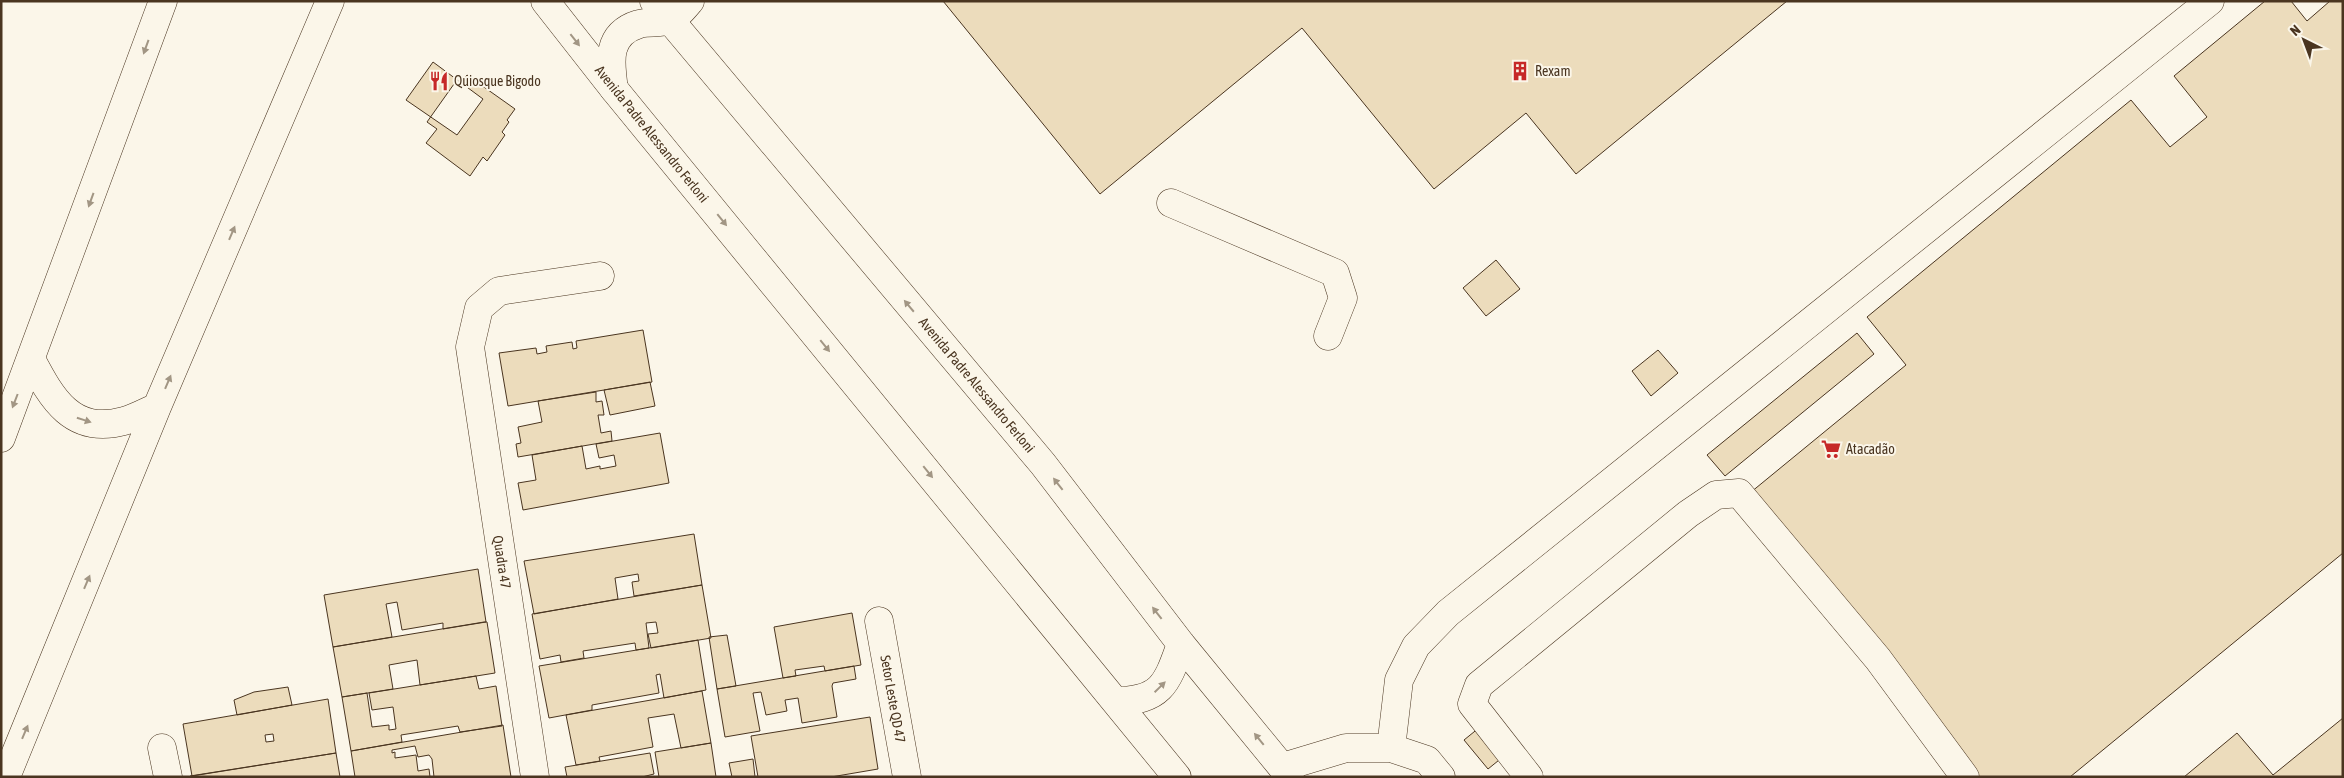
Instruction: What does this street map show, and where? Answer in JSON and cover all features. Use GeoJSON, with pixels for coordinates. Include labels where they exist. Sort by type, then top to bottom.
{"type":"FeatureCollection","features":[{"type":"Feature","properties":{"kind":"main road"},"geometry":{"type":"LineString","coordinates":[[1,438],[163,1]]}},
{"type":"Feature","properties":{"kind":"main road"},"geometry":{"type":"LineString","coordinates":[[6,777],[157,407],[330,1]]}},
{"type":"Feature","properties":{"kind":"main road","name":"Avenida Padre Alessandro Ferloni"},"geometry":{"type":"LineString","coordinates":[[545,1],[614,89],[1177,777]]}},
{"type":"Feature","properties":{"kind":"main road"},"geometry":{"type":"LineString","coordinates":[[614,89],[610,62],[613,45],[623,32],[662,11],[690,1]]}},
{"type":"Feature","properties":{"kind":"main road"},"geometry":{"type":"LineString","coordinates":[[1391,748],[1399,680],[1416,646],[1448,613],[2210,1]]}},
{"type":"Feature","properties":{"kind":"main road","name":"Avenida Padre Alessandro Ferloni"},"geometry":{"type":"LineString","coordinates":[[662,11],[1043,464],[1181,644],[1287,772]]}},
{"type":"Feature","properties":{"kind":"main road"},"geometry":{"type":"LineString","coordinates":[[1171,203],[1335,273],[1343,298],[1328,336]]}},
{"type":"Feature","properties":{"kind":"main road","name":"Quadra 47"},"geometry":{"type":"LineString","coordinates":[[535,777],[470,347],[479,308],[499,291],[600,276]]}},
{"type":"Feature","properties":{"kind":"main road"},"geometry":{"type":"LineString","coordinates":[[31,359],[51,396],[66,412],[86,422],[106,424],[125,421],[157,407]]}},
{"type":"Feature","properties":{"kind":"main road"},"geometry":{"type":"LineString","coordinates":[[1529,777],[1472,704],[1479,685],[1688,514],[1716,495],[1739,493],[1878,659],[1965,777]]}},
{"type":"Feature","properties":{"kind":"main road","name":"Setor Leste QD 47"},"geometry":{"type":"LineString","coordinates":[[879,621],[907,777]]}},
{"type":"Feature","properties":{"kind":"main road"},"geometry":{"type":"LineString","coordinates":[[1115,701],[1132,701],[1147,698],[1159,689],[1168,678],[1181,644]]}},
{"type":"Feature","properties":{"kind":"main road"},"geometry":{"type":"LineString","coordinates":[[162,748],[168,777]]}},
{"type":"Feature","properties":{"kind":"main road"},"geometry":{"type":"LineString","coordinates":[[1287,772],[1346,748],[1391,748],[1427,760],[1441,777]]}},
{"type":"Feature","properties":{"kind":"building","name":"Rexam"},"geometry":{"type":"Polygon","coordinates":[[[943,1],[1787,1],[1576,174],[1526,113],[1434,189],[1302,28],[1100,194],[943,1]]]}},
{"type":"Feature","properties":{"kind":"building"},"geometry":{"type":"Polygon","coordinates":[[[2265,1],[2291,1],[2307,21],[2330,1],[2343,1],[2343,553],[2070,777],[1974,777],[1745,497],[1906,365],[1867,317],[2131,100],[2170,147],[2207,117],[2174,76],[2265,1]]]}},
{"type":"Feature","properties":{"kind":"building","name":"Quiosque Bigodo"},"geometry":{"type":"Polygon","coordinates":[[[433,62],[483,99],[457,135],[406,100],[433,62]]]}},
{"type":"Feature","properties":{"kind":"building"},"geometry":{"type":"Polygon","coordinates":[[[467,75],[515,109],[507,120],[509,122],[502,132],[505,135],[487,161],[483,157],[470,176],[426,143],[437,129],[427,122],[454,84],[458,87],[467,75]]]}},
{"type":"Feature","properties":{"kind":"building"},"geometry":{"type":"Polygon","coordinates":[[[1496,260],[1520,289],[1486,316],[1463,288],[1496,260]]]}},
{"type":"Feature","properties":{"kind":"building"},"geometry":{"type":"Polygon","coordinates":[[[643,330],[652,382],[508,406],[499,353],[536,348],[537,354],[547,352],[546,346],[572,342],[573,349],[577,348],[576,341],[643,330]]]}},
{"type":"Feature","properties":{"kind":"building"},"geometry":{"type":"Polygon","coordinates":[[[1857,333],[1874,354],[1725,476],[1707,455],[1857,333]]]}},
{"type":"Feature","properties":{"kind":"building"},"geometry":{"type":"Polygon","coordinates":[[[1658,350],[1678,373],[1651,396],[1632,371],[1658,350]]]}},
{"type":"Feature","properties":{"kind":"building"},"geometry":{"type":"Polygon","coordinates":[[[650,382],[655,406],[610,415],[604,390],[650,382]]]}},
{"type":"Feature","properties":{"kind":"building"},"geometry":{"type":"Polygon","coordinates":[[[596,392],[596,402],[602,401],[604,415],[598,415],[601,433],[611,431],[612,441],[518,457],[516,444],[521,443],[518,427],[542,422],[538,401],[596,392]]]}},
{"type":"Feature","properties":{"kind":"building"},"geometry":{"type":"Polygon","coordinates":[[[660,433],[669,483],[523,510],[518,483],[536,480],[532,455],[582,446],[586,469],[600,466],[600,469],[616,466],[614,455],[599,458],[596,444],[660,433]]]}},
{"type":"Feature","properties":{"kind":"building"},"geometry":{"type":"Polygon","coordinates":[[[694,534],[702,585],[634,596],[632,582],[639,581],[638,574],[615,578],[618,599],[534,614],[524,561],[694,534]]]}},
{"type":"Feature","properties":{"kind":"building"},"geometry":{"type":"Polygon","coordinates":[[[478,569],[486,622],[443,629],[443,623],[402,630],[397,602],[386,604],[392,637],[333,647],[324,595],[478,569]]]}},
{"type":"Feature","properties":{"kind":"building"},"geometry":{"type":"Polygon","coordinates":[[[702,585],[711,638],[651,648],[648,634],[658,633],[656,622],[646,623],[649,648],[636,650],[635,643],[583,651],[584,658],[561,662],[560,655],[540,659],[532,614],[702,585]]]}},
{"type":"Feature","properties":{"kind":"building"},"geometry":{"type":"Polygon","coordinates":[[[852,613],[861,665],[825,671],[824,666],[795,670],[796,676],[783,678],[774,627],[852,613]]]}},
{"type":"Feature","properties":{"kind":"building"},"geometry":{"type":"Polygon","coordinates":[[[487,622],[495,673],[420,685],[417,660],[389,665],[393,689],[342,697],[333,647],[487,622]]]}},
{"type":"Feature","properties":{"kind":"building"},"geometry":{"type":"Polygon","coordinates":[[[727,635],[736,686],[717,689],[709,637],[727,635]]]}},
{"type":"Feature","properties":{"kind":"building"},"geometry":{"type":"Polygon","coordinates":[[[698,640],[706,690],[664,698],[660,674],[656,675],[659,693],[592,705],[592,710],[549,718],[539,666],[698,640]]]}},
{"type":"Feature","properties":{"kind":"building"},"geometry":{"type":"Polygon","coordinates":[[[854,666],[856,679],[833,683],[832,686],[837,717],[802,723],[798,698],[785,700],[787,711],[766,715],[761,692],[753,693],[760,731],[725,737],[717,689],[854,666]]]}},
{"type":"Feature","properties":{"kind":"building"},"geometry":{"type":"Polygon","coordinates":[[[476,676],[479,689],[496,686],[502,726],[460,732],[458,726],[401,735],[402,742],[351,751],[342,697],[367,693],[372,727],[389,725],[389,730],[396,729],[393,707],[372,710],[369,693],[476,676]]]}},
{"type":"Feature","properties":{"kind":"building"},"geometry":{"type":"Polygon","coordinates":[[[288,687],[292,705],[237,715],[234,700],[254,692],[288,687]]]}},
{"type":"Feature","properties":{"kind":"building"},"geometry":{"type":"Polygon","coordinates":[[[702,691],[711,743],[681,748],[674,714],[648,718],[653,747],[599,757],[600,761],[576,765],[566,715],[702,691]]]}},
{"type":"Feature","properties":{"kind":"building"},"geometry":{"type":"Polygon","coordinates":[[[328,699],[336,753],[192,776],[183,724],[328,699]],[[273,734],[265,735],[266,742],[274,741],[273,734]]]}},
{"type":"Feature","properties":{"kind":"building"},"geometry":{"type":"Polygon","coordinates":[[[870,717],[878,769],[831,777],[758,777],[751,736],[870,717]]]}},
{"type":"Feature","properties":{"kind":"building"},"geometry":{"type":"Polygon","coordinates":[[[2343,718],[2343,777],[2184,777],[2237,733],[2273,775],[2343,718]]]}},
{"type":"Feature","properties":{"kind":"building"},"geometry":{"type":"Polygon","coordinates":[[[1485,723],[1509,752],[1488,769],[1464,740],[1485,723]]]}},
{"type":"Feature","properties":{"kind":"building"},"geometry":{"type":"Polygon","coordinates":[[[503,725],[511,777],[434,777],[432,759],[429,755],[418,757],[415,746],[392,750],[392,753],[395,752],[395,758],[416,755],[418,771],[429,769],[430,777],[355,777],[351,751],[503,725]]]}},
{"type":"Feature","properties":{"kind":"building"},"geometry":{"type":"Polygon","coordinates":[[[711,743],[716,777],[659,777],[655,752],[711,743]]]}},
{"type":"Feature","properties":{"kind":"building"},"geometry":{"type":"Polygon","coordinates":[[[336,753],[340,777],[190,777],[190,776],[336,753]]]}},
{"type":"Feature","properties":{"kind":"building"},"geometry":{"type":"Polygon","coordinates":[[[650,753],[654,774],[642,777],[567,777],[565,767],[650,753]]]}},
{"type":"Feature","properties":{"kind":"building"},"geometry":{"type":"Polygon","coordinates":[[[753,759],[755,777],[732,777],[729,763],[753,759]]]}},
{"type":"Feature","properties":{"kind":"place","name":"Rexam"},"geometry":{"type":"Point","coordinates":[1520,71]}},
{"type":"Feature","properties":{"kind":"place","name":"Quiosque Bigodo"},"geometry":{"type":"Point","coordinates":[439,81]}},
{"type":"Feature","properties":{"kind":"place","name":"Atacadão"},"geometry":{"type":"Point","coordinates":[1831,449]}}]}
